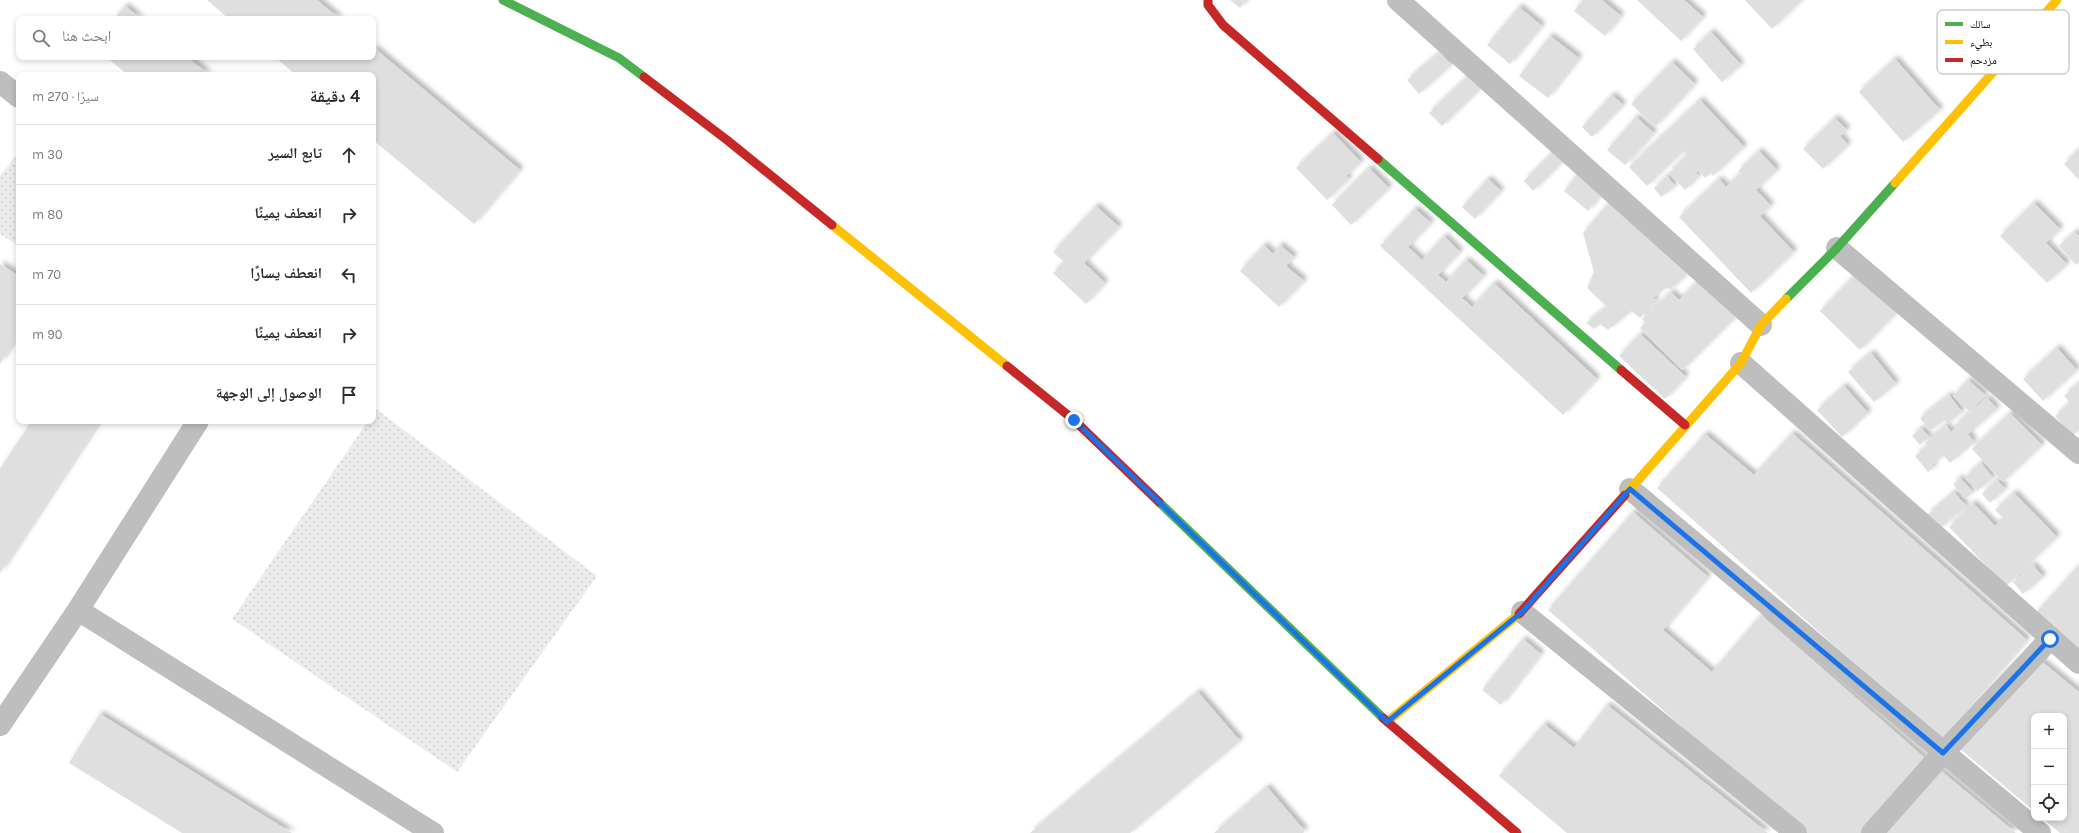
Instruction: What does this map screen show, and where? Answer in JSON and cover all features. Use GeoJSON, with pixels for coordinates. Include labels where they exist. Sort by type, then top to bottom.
{"type":"FeatureCollection","features":[{"type":"Feature","properties":{"kind":"street"},"geometry":{"type":"LineString","coordinates":[[503,0],[619,58],[727,140],[1074,420],[1387,722],[1518,833]]}},
{"type":"Feature","properties":{"kind":"street"},"geometry":{"type":"LineString","coordinates":[[1208,0],[1208,5],[1223,25],[1685,425]]}},
{"type":"Feature","properties":{"kind":"street"},"geometry":{"type":"LineString","coordinates":[[1398,0],[1761,325]]}},
{"type":"Feature","properties":{"kind":"street"},"geometry":{"type":"LineString","coordinates":[[2048,10],[2057,0]]}},
{"type":"Feature","properties":{"kind":"street"},"geometry":{"type":"LineString","coordinates":[[1387,722],[1522,612],[1741,363],[1761,325],[1837,248],[1991,74]]}},
{"type":"Feature","properties":{"kind":"street"},"geometry":{"type":"LineString","coordinates":[[1837,248],[2079,453]]}},
{"type":"Feature","properties":{"kind":"street"},"geometry":{"type":"LineString","coordinates":[[1741,363],[2050,639],[2079,663]]}},
{"type":"Feature","properties":{"kind":"street"},"geometry":{"type":"LineString","coordinates":[[0,725],[78,610],[196,424]]}},
{"type":"Feature","properties":{"kind":"street"},"geometry":{"type":"LineString","coordinates":[[1630,489],[2040,833]]}},
{"type":"Feature","properties":{"kind":"street"},"geometry":{"type":"LineString","coordinates":[[78,610],[433,833]]}},
{"type":"Feature","properties":{"kind":"street"},"geometry":{"type":"LineString","coordinates":[[1522,612],[1796,833]]}},
{"type":"Feature","properties":{"kind":"street"},"geometry":{"type":"LineString","coordinates":[[1872,833],[1943,753],[2050,639]]}},
{"type":"Feature","properties":{"kind":"shaded area"},"geometry":{"type":"Polygon","coordinates":[[[16,156],[16,244],[0,234],[0,176],[16,156]]]}},
{"type":"Feature","properties":{"kind":"shaded area"},"geometry":{"type":"Polygon","coordinates":[[[376,409],[597,576],[457,772],[232,619],[366,424],[376,424],[376,409]]]}},
{"type":"Feature","properties":{"kind":"building"},"geometry":{"type":"Polygon","coordinates":[[[207,0],[317,0],[336,16],[226,16],[207,0]]]}},
{"type":"Feature","properties":{"kind":"building"},"geometry":{"type":"Polygon","coordinates":[[[1230,0],[1247,0],[1240,8],[1230,0]]]}},
{"type":"Feature","properties":{"kind":"building"},"geometry":{"type":"Polygon","coordinates":[[[1583,0],[1602,0],[1621,16],[1605,36],[1574,11],[1583,0]]]}},
{"type":"Feature","properties":{"kind":"building"},"geometry":{"type":"Polygon","coordinates":[[[1637,0],[1684,0],[1703,17],[1681,41],[1637,0]]]}},
{"type":"Feature","properties":{"kind":"building"},"geometry":{"type":"Polygon","coordinates":[[[1745,0],[1802,0],[1772,29],[1745,0]]]}},
{"type":"Feature","properties":{"kind":"building"},"geometry":{"type":"Polygon","coordinates":[[[125,6],[137,16],[117,16],[125,6]]]}},
{"type":"Feature","properties":{"kind":"building"},"geometry":{"type":"Polygon","coordinates":[[[1519,7],[1542,26],[1510,64],[1487,45],[1519,7]]]}},
{"type":"Feature","properties":{"kind":"building"},"geometry":{"type":"Polygon","coordinates":[[[1711,32],[1741,65],[1722,82],[1693,49],[1711,32]]]}},
{"type":"Feature","properties":{"kind":"building"},"geometry":{"type":"Polygon","coordinates":[[[1550,36],[1579,58],[1548,98],[1519,76],[1550,36]]]}},
{"type":"Feature","properties":{"kind":"building"},"geometry":{"type":"Polygon","coordinates":[[[376,50],[520,170],[474,224],[376,142],[376,72],[292,72],[278,60],[376,60],[376,50]]]}},
{"type":"Feature","properties":{"kind":"building"},"geometry":{"type":"Polygon","coordinates":[[[1440,52],[1451,65],[1419,94],[1407,80],[1440,52]]]}},
{"type":"Feature","properties":{"kind":"building"},"geometry":{"type":"Polygon","coordinates":[[[1895,59],[1940,110],[1903,142],[1859,92],[1895,59]]]}},
{"type":"Feature","properties":{"kind":"building"},"geometry":{"type":"Polygon","coordinates":[[[110,60],[191,60],[205,72],[124,72],[110,60]]]}},
{"type":"Feature","properties":{"kind":"building"},"geometry":{"type":"Polygon","coordinates":[[[1672,62],[1695,84],[1655,127],[1631,104],[1672,62]]]}},
{"type":"Feature","properties":{"kind":"building"},"geometry":{"type":"Polygon","coordinates":[[[1469,75],[1482,87],[1442,126],[1429,113],[1469,75]]]}},
{"type":"Feature","properties":{"kind":"building"},"geometry":{"type":"Polygon","coordinates":[[[1612,95],[1623,105],[1592,137],[1582,127],[1612,95]]]}},
{"type":"Feature","properties":{"kind":"building"},"geometry":{"type":"Polygon","coordinates":[[[1700,100],[1744,147],[1713,176],[1711,172],[1705,178],[1698,170],[1696,173],[1699,176],[1685,190],[1669,173],[1687,155],[1683,151],[1647,186],[1629,167],[1700,100]]]}},
{"type":"Feature","properties":{"kind":"building"},"geometry":{"type":"Polygon","coordinates":[[[1636,117],[1654,133],[1625,165],[1607,150],[1636,117]]]}},
{"type":"Feature","properties":{"kind":"building"},"geometry":{"type":"Polygon","coordinates":[[[1835,118],[1847,130],[1840,136],[1848,145],[1823,169],[1803,149],[1835,118]]]}},
{"type":"Feature","properties":{"kind":"building"},"geometry":{"type":"Polygon","coordinates":[[[1333,133],[1361,162],[1346,176],[1349,179],[1327,200],[1296,168],[1333,133]]]}},
{"type":"Feature","properties":{"kind":"building"},"geometry":{"type":"Polygon","coordinates":[[[1557,148],[1566,158],[1533,191],[1524,181],[1557,148]]]}},
{"type":"Feature","properties":{"kind":"building"},"geometry":{"type":"Polygon","coordinates":[[[2079,149],[2079,180],[2064,164],[2079,149]]]}},
{"type":"Feature","properties":{"kind":"building"},"geometry":{"type":"Polygon","coordinates":[[[1759,151],[1777,170],[1756,190],[1771,206],[1760,216],[1794,252],[1751,293],[1679,217],[1719,179],[1726,187],[1741,173],[1738,171],[1759,151]]]}},
{"type":"Feature","properties":{"kind":"building"},"geometry":{"type":"Polygon","coordinates":[[[1369,168],[1389,188],[1351,225],[1332,205],[1369,168]]]}},
{"type":"Feature","properties":{"kind":"building"},"geometry":{"type":"Polygon","coordinates":[[[1579,172],[1603,192],[1588,211],[1564,191],[1579,172]]]}},
{"type":"Feature","properties":{"kind":"building"},"geometry":{"type":"Polygon","coordinates":[[[1667,176],[1675,186],[1661,197],[1654,188],[1667,176]]]}},
{"type":"Feature","properties":{"kind":"building"},"geometry":{"type":"Polygon","coordinates":[[[1488,179],[1501,191],[1475,219],[1462,207],[1488,179]]]}},
{"type":"Feature","properties":{"kind":"building"},"geometry":{"type":"Polygon","coordinates":[[[1613,198],[1693,269],[1671,289],[1665,288],[1653,298],[1656,300],[1640,318],[1631,311],[1608,330],[1600,324],[1594,329],[1586,323],[1607,307],[1587,288],[1594,272],[1583,233],[1613,198]]]}},
{"type":"Feature","properties":{"kind":"building"},"geometry":{"type":"Polygon","coordinates":[[[2034,203],[2060,229],[2046,243],[2067,264],[2047,283],[2000,236],[2034,203]]]}},
{"type":"Feature","properties":{"kind":"building"},"geometry":{"type":"Polygon","coordinates":[[[1096,206],[1119,227],[1084,263],[1105,283],[1086,304],[1053,273],[1064,262],[1053,252],[1096,206]]]}},
{"type":"Feature","properties":{"kind":"building"},"geometry":{"type":"Polygon","coordinates":[[[1415,209],[1431,223],[1408,247],[1422,260],[1444,236],[1460,252],[1438,275],[1446,282],[1466,260],[1484,276],[1462,298],[1472,307],[1494,283],[1597,379],[1563,415],[1380,246],[1415,209]]]}},
{"type":"Feature","properties":{"kind":"building"},"geometry":{"type":"Polygon","coordinates":[[[2075,232],[2079,236],[2079,262],[2076,265],[2059,246],[2075,232]]]}},
{"type":"Feature","properties":{"kind":"building"},"geometry":{"type":"Polygon","coordinates":[[[1264,245],[1273,254],[1280,245],[1294,257],[1286,266],[1304,281],[1279,307],[1240,271],[1264,245]]]}},
{"type":"Feature","properties":{"kind":"building"},"geometry":{"type":"Polygon","coordinates":[[[0,264],[16,274],[16,340],[0,364],[0,264]]]}},
{"type":"Feature","properties":{"kind":"building"},"geometry":{"type":"Polygon","coordinates":[[[1857,273],[1897,312],[1860,350],[1820,311],[1857,273]]]}},
{"type":"Feature","properties":{"kind":"building"},"geometry":{"type":"Polygon","coordinates":[[[1703,276],[1739,313],[1682,370],[1640,328],[1645,322],[1642,319],[1671,292],[1679,300],[1703,276]]]}},
{"type":"Feature","properties":{"kind":"building"},"geometry":{"type":"Polygon","coordinates":[[[1640,334],[1686,377],[1665,399],[1619,356],[1640,334]]]}},
{"type":"Feature","properties":{"kind":"building"},"geometry":{"type":"Polygon","coordinates":[[[2057,348],[2077,370],[2043,401],[2023,379],[2057,348]]]}},
{"type":"Feature","properties":{"kind":"building"},"geometry":{"type":"Polygon","coordinates":[[[1871,353],[1896,384],[1874,402],[1848,372],[1871,353]]]}},
{"type":"Feature","properties":{"kind":"building"},"geometry":{"type":"Polygon","coordinates":[[[1968,380],[1985,395],[1970,412],[1953,396],[1968,380]]]}},
{"type":"Feature","properties":{"kind":"building"},"geometry":{"type":"Polygon","coordinates":[[[2079,383],[2079,430],[2072,436],[2055,416],[2070,403],[2064,396],[2079,383]]]}},
{"type":"Feature","properties":{"kind":"building"},"geometry":{"type":"Polygon","coordinates":[[[1844,386],[1868,413],[1842,437],[1817,410],[1844,386]]]}},
{"type":"Feature","properties":{"kind":"building"},"geometry":{"type":"Polygon","coordinates":[[[1949,395],[1962,412],[1947,424],[1944,420],[1930,431],[1920,418],[1949,395]]]}},
{"type":"Feature","properties":{"kind":"building"},"geometry":{"type":"Polygon","coordinates":[[[1987,398],[1997,409],[1968,434],[1974,442],[1950,463],[1943,455],[1932,465],[1934,467],[1928,472],[1915,456],[1927,446],[1925,443],[1946,425],[1951,432],[1957,427],[1955,425],[1987,398]]]}},
{"type":"Feature","properties":{"kind":"building"},"geometry":{"type":"Polygon","coordinates":[[[2010,413],[2042,445],[2003,482],[1972,449],[2010,413]]]}},
{"type":"Feature","properties":{"kind":"building"},"geometry":{"type":"Polygon","coordinates":[[[30,424],[98,424],[0,573],[0,469],[30,424]]]}},
{"type":"Feature","properties":{"kind":"building"},"geometry":{"type":"Polygon","coordinates":[[[1921,428],[1929,437],[1920,445],[1912,436],[1921,428]]]}},
{"type":"Feature","properties":{"kind":"building"},"geometry":{"type":"Polygon","coordinates":[[[1792,433],[2027,640],[1944,738],[1835,646],[1657,488],[1705,434],[1754,475],[1792,433]]]}},
{"type":"Feature","properties":{"kind":"building"},"geometry":{"type":"Polygon","coordinates":[[[1981,463],[1993,478],[1977,491],[1965,477],[1981,463]]]}},
{"type":"Feature","properties":{"kind":"building"},"geometry":{"type":"Polygon","coordinates":[[[1960,478],[1973,492],[1965,499],[1953,484],[1960,478]]]}},
{"type":"Feature","properties":{"kind":"building"},"geometry":{"type":"Polygon","coordinates":[[[1997,480],[2005,489],[1990,503],[1982,494],[1997,480]]]}},
{"type":"Feature","properties":{"kind":"building"},"geometry":{"type":"Polygon","coordinates":[[[1954,492],[1966,506],[1939,529],[1927,515],[1954,492]]]}},
{"type":"Feature","properties":{"kind":"building"},"geometry":{"type":"Polygon","coordinates":[[[2014,493],[2057,537],[2006,586],[1949,527],[1973,503],[1995,526],[2003,518],[1995,510],[2014,493]]]}},
{"type":"Feature","properties":{"kind":"building"},"geometry":{"type":"Polygon","coordinates":[[[1633,512],[1708,577],[1663,630],[1712,672],[1761,615],[1926,759],[1862,833],[1804,833],[1548,610],[1633,512]]]}},
{"type":"Feature","properties":{"kind":"building"},"geometry":{"type":"Polygon","coordinates":[[[2033,565],[2043,577],[2023,594],[2013,582],[2033,565]]]}},
{"type":"Feature","properties":{"kind":"building"},"geometry":{"type":"Polygon","coordinates":[[[2079,565],[2079,651],[2035,614],[2079,565]]]}},
{"type":"Feature","properties":{"kind":"building"},"geometry":{"type":"Polygon","coordinates":[[[1523,639],[1541,654],[1501,705],[1482,690],[1523,639]]]}},
{"type":"Feature","properties":{"kind":"building"},"geometry":{"type":"Polygon","coordinates":[[[2041,661],[2079,692],[2079,833],[2060,833],[2046,821],[2067,821],[2067,713],[2031,713],[2031,808],[1959,748],[2041,661]]]}},
{"type":"Feature","properties":{"kind":"building"},"geometry":{"type":"Polygon","coordinates":[[[1198,692],[1240,741],[1130,833],[1030,833],[1198,692]]]}},
{"type":"Feature","properties":{"kind":"building"},"geometry":{"type":"Polygon","coordinates":[[[1607,705],[1768,833],[1567,833],[1499,776],[1544,724],[1574,748],[1607,705]]]}},
{"type":"Feature","properties":{"kind":"building"},"geometry":{"type":"Polygon","coordinates":[[[100,714],[292,833],[182,833],[69,763],[100,714]]]}},
{"type":"Feature","properties":{"kind":"building"},"geometry":{"type":"Polygon","coordinates":[[[1940,770],[2016,833],[1884,833],[1940,770]]]}},
{"type":"Feature","properties":{"kind":"building"},"geometry":{"type":"Polygon","coordinates":[[[1267,787],[1305,831],[1303,833],[1214,833],[1267,787]]]}},
{"type":"Feature","properties":{"kind":"traffic: fast"},"geometry":{"type":"LineString","coordinates":[[503,0],[619,58],[644,77]]}},
{"type":"Feature","properties":{"kind":"traffic: fast"},"geometry":{"type":"LineString","coordinates":[[1378,159],[1621,370]]}},
{"type":"Feature","properties":{"kind":"traffic: fast"},"geometry":{"type":"LineString","coordinates":[[1786,299],[1837,248],[1895,183]]}},
{"type":"Feature","properties":{"kind":"traffic: fast"},"geometry":{"type":"LineString","coordinates":[[1159,502],[1383,718]]}},
{"type":"Feature","properties":{"kind":"traffic: slow"},"geometry":{"type":"LineString","coordinates":[[2048,10],[2057,0]]}},
{"type":"Feature","properties":{"kind":"traffic: slow"},"geometry":{"type":"LineString","coordinates":[[1895,183],[1991,74]]}},
{"type":"Feature","properties":{"kind":"traffic: slow"},"geometry":{"type":"LineString","coordinates":[[832,225],[1007,366]]}},
{"type":"Feature","properties":{"kind":"traffic: slow"},"geometry":{"type":"LineString","coordinates":[[1625,495],[1741,363],[1761,325],[1786,299]]}},
{"type":"Feature","properties":{"kind":"traffic: slow"},"geometry":{"type":"LineString","coordinates":[[1387,722],[1519,614]]}},
{"type":"Feature","properties":{"kind":"traffic: jam"},"geometry":{"type":"LineString","coordinates":[[1208,0],[1208,5],[1223,25],[1378,159]]}},
{"type":"Feature","properties":{"kind":"traffic: jam"},"geometry":{"type":"LineString","coordinates":[[644,77],[727,140],[832,225]]}},
{"type":"Feature","properties":{"kind":"traffic: jam"},"geometry":{"type":"LineString","coordinates":[[1007,366],[1074,420],[1159,502]]}},
{"type":"Feature","properties":{"kind":"traffic: jam"},"geometry":{"type":"LineString","coordinates":[[1621,370],[1685,425]]}},
{"type":"Feature","properties":{"kind":"traffic: jam"},"geometry":{"type":"LineString","coordinates":[[1519,614],[1625,495]]}},
{"type":"Feature","properties":{"kind":"traffic: jam"},"geometry":{"type":"LineString","coordinates":[[1383,718],[1517,833]]}},
{"type":"Feature","properties":{"kind":"route"},"geometry":{"type":"LineString","coordinates":[[1074,420],[1387,722],[1522,612],[1630,489],[1943,753],[2050,639]]}}]}
